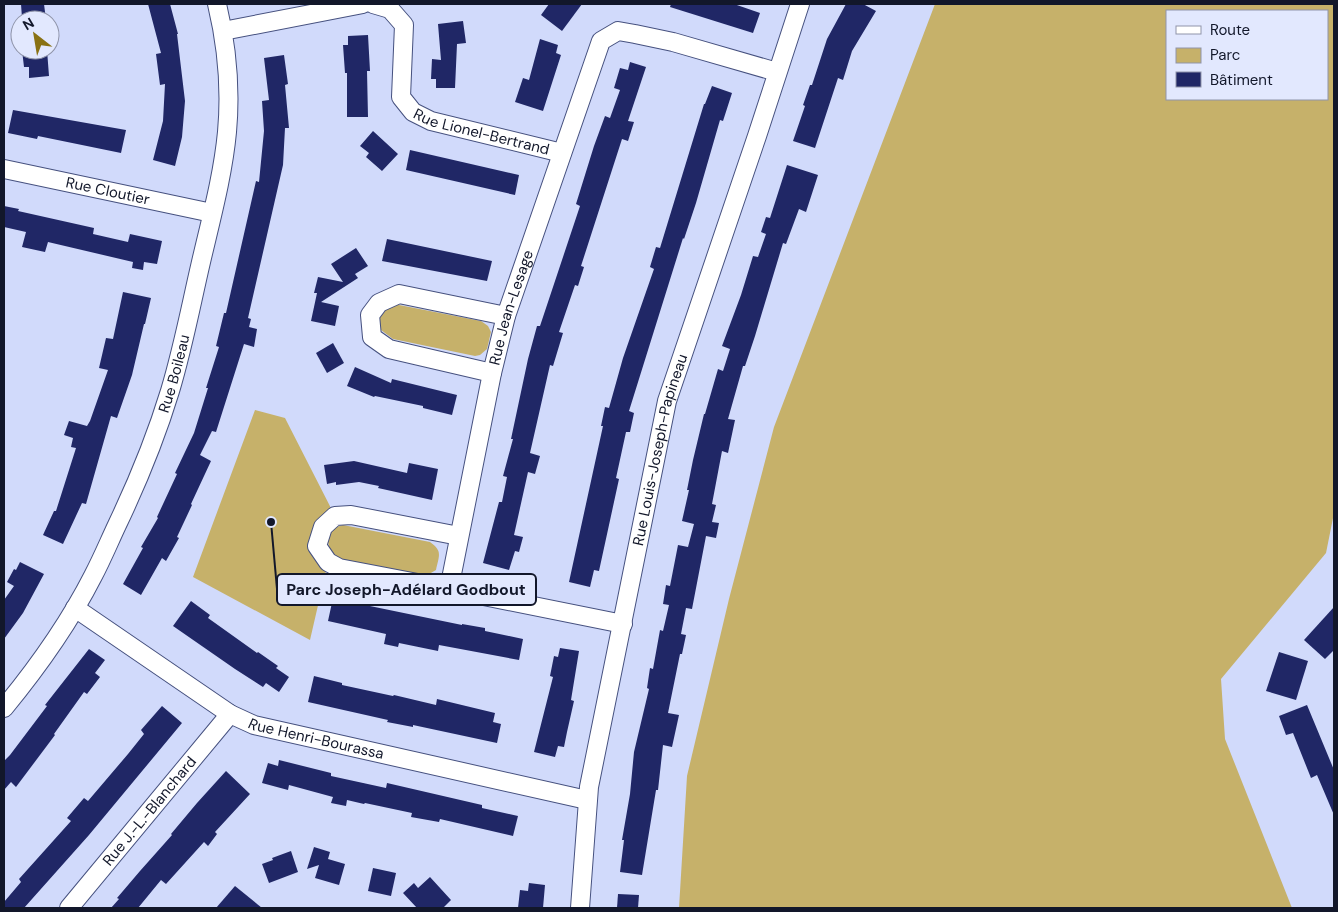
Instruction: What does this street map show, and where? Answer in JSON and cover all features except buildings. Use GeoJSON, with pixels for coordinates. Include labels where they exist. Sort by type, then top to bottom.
{"type":"FeatureCollection","features":[{"type":"Feature","properties":{"kind":"street","name":"Rue Boileau"},"geometry":{"type":"LineString","coordinates":[[4,708],[26,680],[75,608],[93,576],[137,483],[157,431],[180,356],[212,213],[228,124],[228,75],[224,30],[218,4]]}},
{"type":"Feature","properties":{"kind":"street"},"geometry":{"type":"LineString","coordinates":[[224,30],[364,4]]}},
{"type":"Feature","properties":{"kind":"street","name":"Rue Lionel-Bertrand"},"geometry":{"type":"LineString","coordinates":[[372,4],[390,9],[404,25],[401,97],[412,112],[431,120],[562,154]]}},
{"type":"Feature","properties":{"kind":"street","name":"Rue Louis-Joseph-Papineau"},"geometry":{"type":"LineString","coordinates":[[580,908],[587,800],[667,401],[800,4]]}},
{"type":"Feature","properties":{"kind":"street","name":"Rue Jean-Lesage"},"geometry":{"type":"LineString","coordinates":[[449,589],[492,373],[506,316],[601,41],[618,31],[673,42],[777,72]]}},
{"type":"Feature","properties":{"kind":"street","name":"Rue Cloutier"},"geometry":{"type":"LineString","coordinates":[[4,168],[212,213]]}},
{"type":"Feature","properties":{"kind":"street"},"geometry":{"type":"LineString","coordinates":[[492,373],[389,349],[372,337],[370,316],[379,303],[400,294],[506,316]]}},
{"type":"Feature","properties":{"kind":"street"},"geometry":{"type":"LineString","coordinates":[[459,536],[352,516],[335,516],[323,527],[318,546],[328,562],[339,568],[623,624]]}},
{"type":"Feature","properties":{"kind":"street","name":"Rue Henri-Bourassa"},"geometry":{"type":"LineString","coordinates":[[75,608],[230,714],[254,725],[587,800]]}},
{"type":"Feature","properties":{"kind":"street","name":"Rue J.-L.-Blanchard"},"geometry":{"type":"LineString","coordinates":[[69,908],[230,714]]}},
{"type":"Feature","properties":{"kind":"green space"},"geometry":{"type":"Polygon","coordinates":[[[935,4],[1334,4],[1334,513],[1326,553],[1221,679],[1225,739],[1292,908],[679,908],[687,776],[729,599],[774,427],[935,4]]]}},
{"type":"Feature","properties":{"kind":"green space"},"geometry":{"type":"Polygon","coordinates":[[[394,304],[481,321],[488,326],[491,332],[487,349],[480,355],[475,356],[393,339],[381,330],[379,321],[382,310],[394,304]]]}},
{"type":"Feature","properties":{"kind":"green space"},"geometry":{"type":"Polygon","coordinates":[[[255,410],[285,418],[335,516],[323,527],[328,562],[310,640],[193,577],[255,410]]]}},
{"type":"Feature","properties":{"kind":"green space"},"geometry":{"type":"Polygon","coordinates":[[[343,525],[430,542],[437,548],[439,554],[436,570],[424,577],[342,560],[330,551],[328,542],[331,530],[343,525]]]}},
{"type":"Feature","properties":{"kind":"place","name":"Parc Joseph-Adélard Godbout"},"geometry":{"type":"Point","coordinates":[271,522]}}]}
